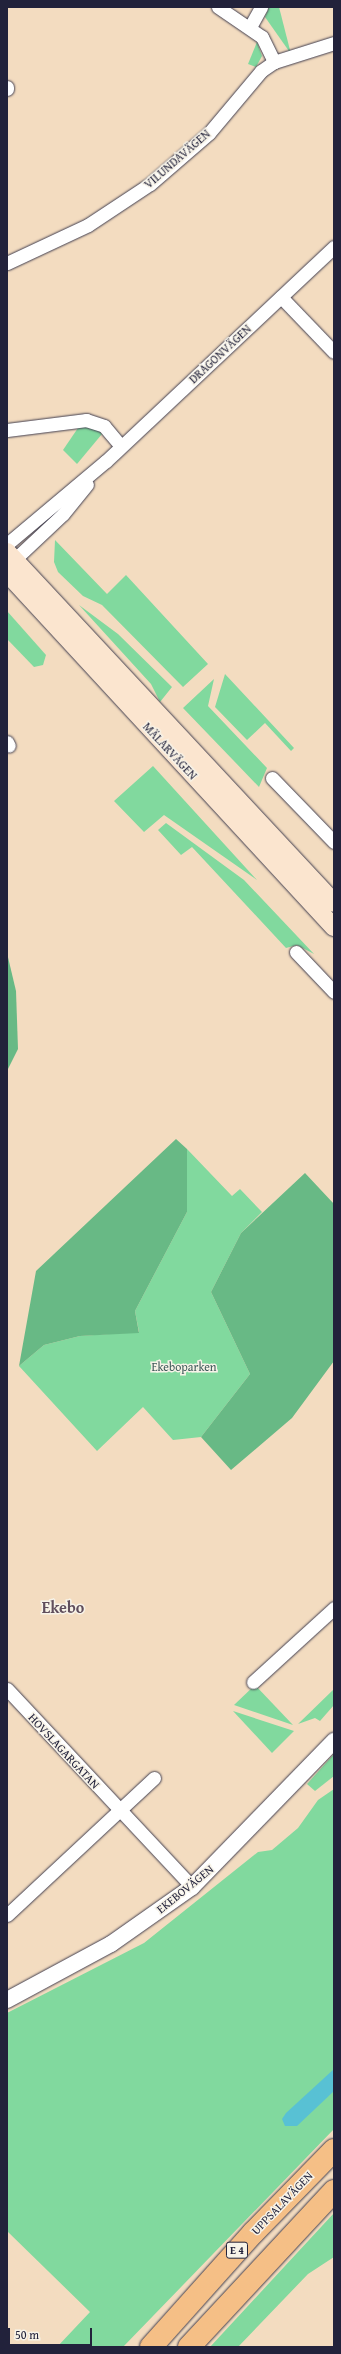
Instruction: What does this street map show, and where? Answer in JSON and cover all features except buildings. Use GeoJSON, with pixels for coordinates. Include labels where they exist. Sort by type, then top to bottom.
{"type":"FeatureCollection","features":[{"type":"Feature","properties":{"kind":"highway","name":"UPPSALAVÄGEN"},"geometry":{"type":"LineString","coordinates":[[151,2347],[332,2152]]}},
{"type":"Feature","properties":{"kind":"highway","name":"E 4"},"geometry":{"type":"LineString","coordinates":[[189,2347],[334,2191]]}},
{"type":"Feature","properties":{"kind":"main road","name":"MÄLARVÄGEN"},"geometry":{"type":"LineString","coordinates":[[8,559],[334,903]]}},
{"type":"Feature","properties":{"kind":"main road","name":"MÄLARVÄGEN"},"geometry":{"type":"LineString","coordinates":[[8,559],[334,927]]}},
{"type":"Feature","properties":{"kind":"street"},"geometry":{"type":"LineString","coordinates":[[218,7],[250,27],[262,37],[274,62]]}},
{"type":"Feature","properties":{"kind":"street"},"geometry":{"type":"LineString","coordinates":[[250,27],[261,7]]}},
{"type":"Feature","properties":{"kind":"street","name":"VILUNDAVÄGEN"},"geometry":{"type":"LineString","coordinates":[[7,264],[88,225],[150,184],[209,132],[261,71],[274,62],[334,43]]}},
{"type":"Feature","properties":{"kind":"street","name":"DRAGONVÄGEN"},"geometry":{"type":"LineString","coordinates":[[8,559],[121,446],[334,247]]}},
{"type":"Feature","properties":{"kind":"street"},"geometry":{"type":"LineString","coordinates":[[281,297],[334,352]]}},
{"type":"Feature","properties":{"kind":"street"},"geometry":{"type":"LineString","coordinates":[[7,430],[86,420],[104,426],[121,446]]}},
{"type":"Feature","properties":{"kind":"street","name":"DRAGONVÄGEN"},"geometry":{"type":"LineString","coordinates":[[8,559],[63,514],[106,461]]}},
{"type":"Feature","properties":{"kind":"street"},"geometry":{"type":"LineString","coordinates":[[272,778],[334,842]]}},
{"type":"Feature","properties":{"kind":"street"},"geometry":{"type":"LineString","coordinates":[[296,952],[334,992]]}},
{"type":"Feature","properties":{"kind":"street"},"geometry":{"type":"LineString","coordinates":[[253,1682],[334,1608]]}},
{"type":"Feature","properties":{"kind":"street","name":"HOVSLAGARGATAN"},"geometry":{"type":"LineString","coordinates":[[7,1689],[192,1887]]}},
{"type":"Feature","properties":{"kind":"street","name":"EKEBOVÄGEN"},"geometry":{"type":"LineString","coordinates":[[7,2000],[111,1944],[192,1887],[334,1741]]}},
{"type":"Feature","properties":{"kind":"street"},"geometry":{"type":"LineString","coordinates":[[7,1915],[122,1812],[154,1778]]}},
{"type":"Feature","properties":{"kind":"green space"},"geometry":{"type":"Polygon","coordinates":[[[269,7],[279,7],[291,54],[265,17],[269,7]]]}},
{"type":"Feature","properties":{"kind":"green space"},"geometry":{"type":"Polygon","coordinates":[[[257,42],[262,56],[256,67],[248,64],[257,42]]]}},
{"type":"Feature","properties":{"kind":"green space"},"geometry":{"type":"Polygon","coordinates":[[[80,425],[96,427],[102,434],[77,464],[63,450],[80,425]]]}},
{"type":"Feature","properties":{"kind":"green space"},"geometry":{"type":"Polygon","coordinates":[[[55,540],[107,594],[126,575],[208,664],[183,687],[102,605],[83,596],[58,572],[54,562],[55,540]]]}},
{"type":"Feature","properties":{"kind":"green space"},"geometry":{"type":"Polygon","coordinates":[[[79,605],[118,634],[172,687],[160,702],[151,684],[79,605]]]}},
{"type":"Feature","properties":{"kind":"green space"},"geometry":{"type":"Polygon","coordinates":[[[7,611],[46,655],[43,665],[34,667],[7,639],[7,611]]]}},
{"type":"Feature","properties":{"kind":"green space"},"geometry":{"type":"Polygon","coordinates":[[[225,674],[294,748],[291,751],[265,723],[247,740],[215,707],[225,674]]]}},
{"type":"Feature","properties":{"kind":"green space"},"geometry":{"type":"Polygon","coordinates":[[[214,679],[208,706],[267,768],[259,787],[183,708],[214,679]]]}},
{"type":"Feature","properties":{"kind":"green space"},"geometry":{"type":"Polygon","coordinates":[[[153,766],[257,880],[164,815],[144,832],[114,801],[153,766]]]}},
{"type":"Feature","properties":{"kind":"green space"},"geometry":{"type":"Polygon","coordinates":[[[166,823],[244,880],[314,954],[297,945],[286,948],[192,847],[181,855],[158,830],[166,823]]]}},
{"type":"Feature","properties":{"kind":"green space"},"geometry":{"type":"Polygon","coordinates":[[[7,953],[16,991],[18,1049],[7,1071],[7,953]]]}},
{"type":"Feature","properties":{"kind":"green space"},"geometry":{"type":"Polygon","coordinates":[[[176,1139],[187,1149],[187,1212],[135,1311],[139,1333],[80,1336],[44,1345],[19,1366],[36,1271],[176,1139]]]}},
{"type":"Feature","properties":{"kind":"green space","name":"Ekeboparken"},"geometry":{"type":"Polygon","coordinates":[[[187,1149],[232,1196],[240,1189],[262,1212],[241,1233],[211,1292],[250,1374],[201,1437],[173,1440],[143,1407],[97,1451],[19,1366],[44,1345],[80,1336],[139,1332],[135,1311],[187,1212],[187,1149]]]}},
{"type":"Feature","properties":{"kind":"green space"},"geometry":{"type":"Polygon","coordinates":[[[305,1173],[334,1204],[334,1361],[292,1418],[231,1470],[201,1437],[250,1374],[211,1292],[241,1233],[305,1173]]]}},
{"type":"Feature","properties":{"kind":"green space"},"geometry":{"type":"Polygon","coordinates":[[[255,1685],[293,1725],[234,1705],[255,1685]]]}},
{"type":"Feature","properties":{"kind":"green space"},"geometry":{"type":"Polygon","coordinates":[[[334,1689],[334,1705],[320,1721],[315,1718],[298,1724],[334,1689]]]}},
{"type":"Feature","properties":{"kind":"green space"},"geometry":{"type":"Polygon","coordinates":[[[233,1711],[294,1731],[272,1753],[233,1711]]]}},
{"type":"Feature","properties":{"kind":"green space"},"geometry":{"type":"Polygon","coordinates":[[[334,1754],[334,1776],[315,1791],[307,1784],[334,1754]]]}},
{"type":"Feature","properties":{"kind":"green space"},"geometry":{"type":"Polygon","coordinates":[[[334,1789],[334,2129],[123,2347],[57,2347],[90,2312],[7,2231],[7,2013],[144,1943],[258,1852],[272,1850],[298,1828],[318,1800],[334,1789]]]}},
{"type":"Feature","properties":{"kind":"green space"},"geometry":{"type":"Polygon","coordinates":[[[334,2213],[334,2257],[308,2274],[238,2347],[210,2347],[334,2213]]]}},
{"type":"Feature","properties":{"kind":"water"},"geometry":{"type":"Polygon","coordinates":[[[334,2069],[334,2091],[297,2126],[285,2126],[282,2119],[286,2113],[334,2069]]]}},
{"type":"Feature","properties":{"kind":"district","name":"Ekebo"},"geometry":{"type":"Point","coordinates":[63,1607]}}]}
